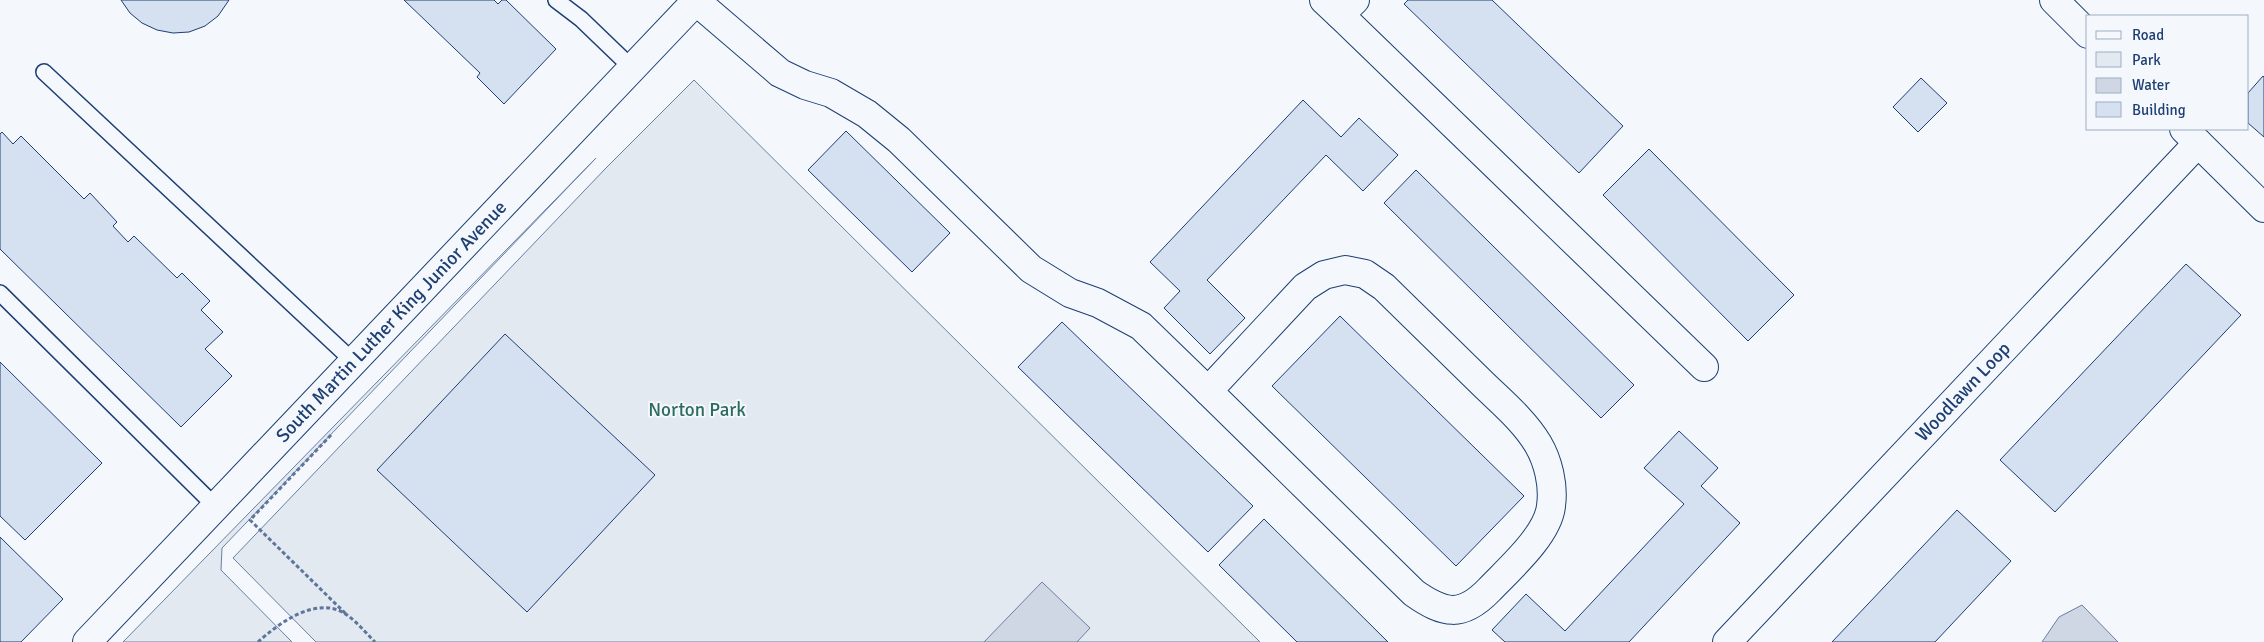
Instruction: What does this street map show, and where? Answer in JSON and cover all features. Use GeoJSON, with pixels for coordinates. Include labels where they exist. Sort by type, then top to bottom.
{"type":"FeatureCollection","features":[{"type":"Feature","properties":{"kind":"street","name":"South Martin Luther King Junior Avenue"},"geometry":{"type":"LineString","coordinates":[[87,642],[633,69],[696,0]]}},
{"type":"Feature","properties":{"kind":"street"},"geometry":{"type":"LineString","coordinates":[[696,0],[780,73],[830,94],[867,114],[899,140],[1031,268],[1070,293],[1098,303],[1141,326],[1414,593],[1431,605],[1451,612],[1470,606],[1485,594],[1537,540],[1552,507],[1550,472],[1538,444],[1519,419],[1384,287],[1365,274],[1345,270],[1331,273],[1324,275],[1305,287],[1208,391]]}},
{"type":"Feature","properties":{"kind":"street"},"geometry":{"type":"LineString","coordinates":[[2054,0],[2086,32]]}},
{"type":"Feature","properties":{"kind":"street"},"geometry":{"type":"LineString","coordinates":[[1340,5],[1704,367]]}},
{"type":"Feature","properties":{"kind":"street"},"geometry":{"type":"LineString","coordinates":[[2191,136],[2264,208]]}},
{"type":"Feature","properties":{"kind":"street","name":"Woodlawn Loop"},"geometry":{"type":"LineString","coordinates":[[1727,642],[2191,136]]}},
{"type":"Feature","properties":{"kind":"lane"},"geometry":{"type":"LineString","coordinates":[[556,0],[581,19],[633,69]]}},
{"type":"Feature","properties":{"kind":"lane"},"geometry":{"type":"LineString","coordinates":[[44,72],[354,362]]}},
{"type":"Feature","properties":{"kind":"lane"},"geometry":{"type":"LineString","coordinates":[[0,293],[216,507]]}},
{"type":"Feature","properties":{"kind":"path"},"geometry":{"type":"LineString","coordinates":[[331,435],[250,520],[375,642]]}},
{"type":"Feature","properties":{"kind":"path"},"geometry":{"type":"LineString","coordinates":[[258,642],[273,628],[299,613],[323,607],[346,614]]}},
{"type":"Feature","properties":{"kind":"green space","name":"Norton Park"},"geometry":{"type":"Polygon","coordinates":[[[694,80],[1260,642],[316,642],[233,558],[606,168],[694,80]]]}},
{"type":"Feature","properties":{"kind":"green space"},"geometry":{"type":"Polygon","coordinates":[[[596,158],[222,548],[221,570],[292,642],[123,642],[596,158]]]}},
{"type":"Feature","properties":{"kind":"water"},"geometry":{"type":"Polygon","coordinates":[[[1042,582],[1090,628],[1077,642],[984,642],[1042,582]]]}},
{"type":"Feature","properties":{"kind":"water"},"geometry":{"type":"Polygon","coordinates":[[[2082,605],[2118,642],[2042,642],[2059,617],[2082,605]]]}},
{"type":"Feature","properties":{"kind":"building"},"geometry":{"type":"Polygon","coordinates":[[[121,0],[229,0],[218,16],[205,26],[189,32],[173,33],[157,30],[142,23],[130,13],[121,0]]]}},
{"type":"Feature","properties":{"kind":"building"},"geometry":{"type":"Polygon","coordinates":[[[404,0],[494,0],[498,4],[502,0],[506,0],[556,49],[504,104],[477,77],[480,73],[404,0]]]}},
{"type":"Feature","properties":{"kind":"building"},"geometry":{"type":"Polygon","coordinates":[[[1408,0],[1492,0],[1623,126],[1579,173],[1404,4],[1408,0]]]}},
{"type":"Feature","properties":{"kind":"building"},"geometry":{"type":"Polygon","coordinates":[[[2263,76],[2264,137],[2249,124],[2249,92],[2263,76]]]}},
{"type":"Feature","properties":{"kind":"building"},"geometry":{"type":"Polygon","coordinates":[[[1921,78],[1947,103],[1918,132],[1893,107],[1921,78]]]}},
{"type":"Feature","properties":{"kind":"building"},"geometry":{"type":"Polygon","coordinates":[[[1303,100],[1341,137],[1359,118],[1398,155],[1363,191],[1326,155],[1207,280],[1245,318],[1210,354],[1164,308],[1180,291],[1150,262],[1303,100]]]}},
{"type":"Feature","properties":{"kind":"building"},"geometry":{"type":"Polygon","coordinates":[[[846,131],[950,233],[912,272],[808,170],[846,131]]]}},
{"type":"Feature","properties":{"kind":"building"},"geometry":{"type":"Polygon","coordinates":[[[2,132],[13,144],[21,136],[84,199],[90,193],[117,222],[113,226],[128,242],[134,236],[177,278],[182,273],[210,301],[201,310],[223,332],[205,349],[232,376],[181,427],[0,249],[0,134],[2,132]]]}},
{"type":"Feature","properties":{"kind":"building"},"geometry":{"type":"Polygon","coordinates":[[[1649,149],[1794,295],[1748,341],[1603,195],[1649,149]]]}},
{"type":"Feature","properties":{"kind":"building"},"geometry":{"type":"Polygon","coordinates":[[[1416,170],[1634,385],[1601,418],[1384,203],[1416,170]]]}},
{"type":"Feature","properties":{"kind":"building"},"geometry":{"type":"Polygon","coordinates":[[[2186,264],[2241,315],[2055,512],[2000,460],[2186,264]]]}},
{"type":"Feature","properties":{"kind":"building"},"geometry":{"type":"Polygon","coordinates":[[[1340,316],[1524,496],[1456,566],[1272,386],[1340,316]]]}},
{"type":"Feature","properties":{"kind":"building"},"geometry":{"type":"Polygon","coordinates":[[[1062,322],[1253,506],[1208,552],[1018,367],[1062,322]]]}},
{"type":"Feature","properties":{"kind":"building"},"geometry":{"type":"Polygon","coordinates":[[[505,334],[655,475],[527,612],[377,470],[505,334]]]}},
{"type":"Feature","properties":{"kind":"building"},"geometry":{"type":"Polygon","coordinates":[[[0,362],[102,463],[25,540],[0,516],[0,362]]]}},
{"type":"Feature","properties":{"kind":"building"},"geometry":{"type":"Polygon","coordinates":[[[1679,431],[1718,468],[1701,486],[1740,523],[1629,642],[1505,642],[1492,630],[1526,594],[1565,631],[1684,504],[1644,468],[1679,431]]]}},
{"type":"Feature","properties":{"kind":"building"},"geometry":{"type":"Polygon","coordinates":[[[1957,510],[2011,561],[1935,642],[1832,642],[1957,510]]]}},
{"type":"Feature","properties":{"kind":"building"},"geometry":{"type":"Polygon","coordinates":[[[1264,519],[1388,642],[1297,642],[1219,565],[1264,519]]]}},
{"type":"Feature","properties":{"kind":"building"},"geometry":{"type":"Polygon","coordinates":[[[0,537],[63,599],[21,642],[0,642],[0,537]]]}}]}
